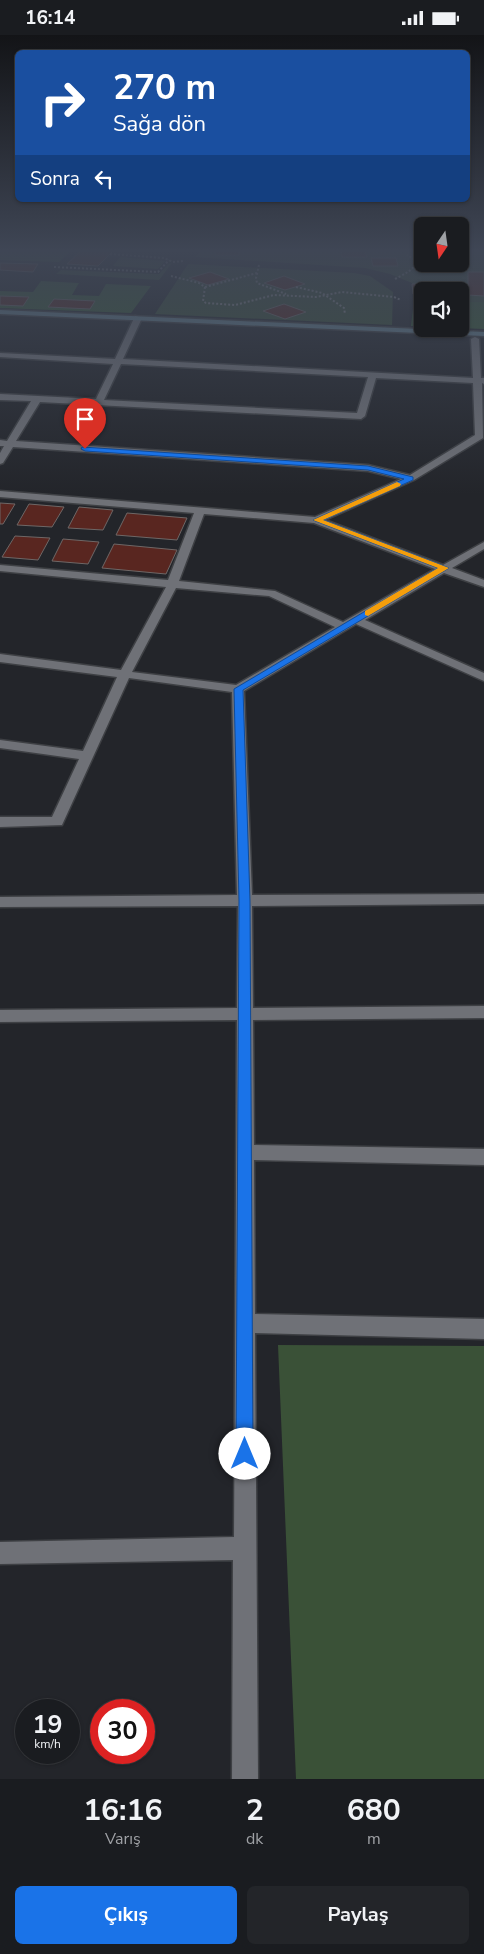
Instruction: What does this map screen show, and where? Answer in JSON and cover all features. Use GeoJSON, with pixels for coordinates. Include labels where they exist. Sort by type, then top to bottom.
{"type":"FeatureCollection","features":[{"type":"Feature","properties":{"kind":"main road"},"geometry":{"type":"LineString","coordinates":[[360,331],[481,337]]}},
{"type":"Feature","properties":{"kind":"street"},"geometry":{"type":"LineString","coordinates":[[99,402],[132,331]]}},
{"type":"Feature","properties":{"kind":"street"},"geometry":{"type":"LineString","coordinates":[[316,520],[411,478],[480,436],[481,337]]}},
{"type":"Feature","properties":{"kind":"street"},"geometry":{"type":"LineString","coordinates":[[0,355],[481,381]]}},
{"type":"Feature","properties":{"kind":"street"},"geometry":{"type":"LineString","coordinates":[[0,397],[361,415],[373,375]]}},
{"type":"Feature","properties":{"kind":"street"},"geometry":{"type":"LineString","coordinates":[[0,461],[4,443],[37,399]]}},
{"type":"Feature","properties":{"kind":"street"},"geometry":{"type":"LineString","coordinates":[[4,443],[368,468],[411,478]]}},
{"type":"Feature","properties":{"kind":"street"},"geometry":{"type":"LineString","coordinates":[[0,494],[316,520],[484,584]]}},
{"type":"Feature","properties":{"kind":"street"},"geometry":{"type":"LineString","coordinates":[[0,822],[57,822],[124,675],[172,585],[200,510]]}},
{"type":"Feature","properties":{"kind":"street"},"geometry":{"type":"LineString","coordinates":[[0,659],[238,689],[484,545]]}},
{"type":"Feature","properties":{"kind":"street"},"geometry":{"type":"LineString","coordinates":[[0,568],[271,593],[344,627]]}},
{"type":"Feature","properties":{"kind":"street"},"geometry":{"type":"LineString","coordinates":[[356,620],[484,677]]}},
{"type":"Feature","properties":{"kind":"street"},"geometry":{"type":"LineString","coordinates":[[238,689],[245,901],[244,1779]]}},
{"type":"Feature","properties":{"kind":"street"},"geometry":{"type":"LineString","coordinates":[[0,744],[88,756]]}},
{"type":"Feature","properties":{"kind":"street"},"geometry":{"type":"LineString","coordinates":[[0,902],[484,899]]}},
{"type":"Feature","properties":{"kind":"street"},"geometry":{"type":"LineString","coordinates":[[0,1016],[484,1012]]}},
{"type":"Feature","properties":{"kind":"street"},"geometry":{"type":"LineString","coordinates":[[245,1152],[484,1157]]}},
{"type":"Feature","properties":{"kind":"street"},"geometry":{"type":"LineString","coordinates":[[245,1323],[484,1329]]}},
{"type":"Feature","properties":{"kind":"street"},"geometry":{"type":"LineString","coordinates":[[0,1553],[245,1548]]}},
{"type":"Feature","properties":{"kind":"green space"},"geometry":{"type":"Polygon","coordinates":[[[278,1345],[484,1346],[484,1779],[296,1779],[278,1345]]]}},
{"type":"Feature","properties":{"kind":"building"},"geometry":{"type":"Polygon","coordinates":[[[0,503],[15,504],[3,524],[0,524],[0,503]]]}},
{"type":"Feature","properties":{"kind":"building"},"geometry":{"type":"Polygon","coordinates":[[[29,504],[64,507],[52,527],[17,525],[29,504]]]}},
{"type":"Feature","properties":{"kind":"building"},"geometry":{"type":"Polygon","coordinates":[[[79,507],[113,510],[103,530],[68,528],[79,507]]]}},
{"type":"Feature","properties":{"kind":"building"},"geometry":{"type":"Polygon","coordinates":[[[127,513],[187,518],[177,540],[116,535],[127,513]]]}},
{"type":"Feature","properties":{"kind":"building"},"geometry":{"type":"Polygon","coordinates":[[[15,536],[50,538],[38,560],[2,557],[15,536]]]}},
{"type":"Feature","properties":{"kind":"building"},"geometry":{"type":"Polygon","coordinates":[[[63,539],[99,542],[88,564],[52,561],[63,539]]]}},
{"type":"Feature","properties":{"kind":"building"},"geometry":{"type":"Polygon","coordinates":[[[114,544],[177,550],[166,574],[102,568],[114,544]]]}},
{"type":"Feature","properties":{"kind":"slow traffic"},"geometry":{"type":"LineString","coordinates":[[368,613],[445,568],[316,520],[397,484]]}},
{"type":"Feature","properties":{"kind":"route"},"geometry":{"type":"LineString","coordinates":[[85,449],[368,468],[411,478],[316,520],[445,568],[238,689],[245,901],[245,1454]]}}]}
